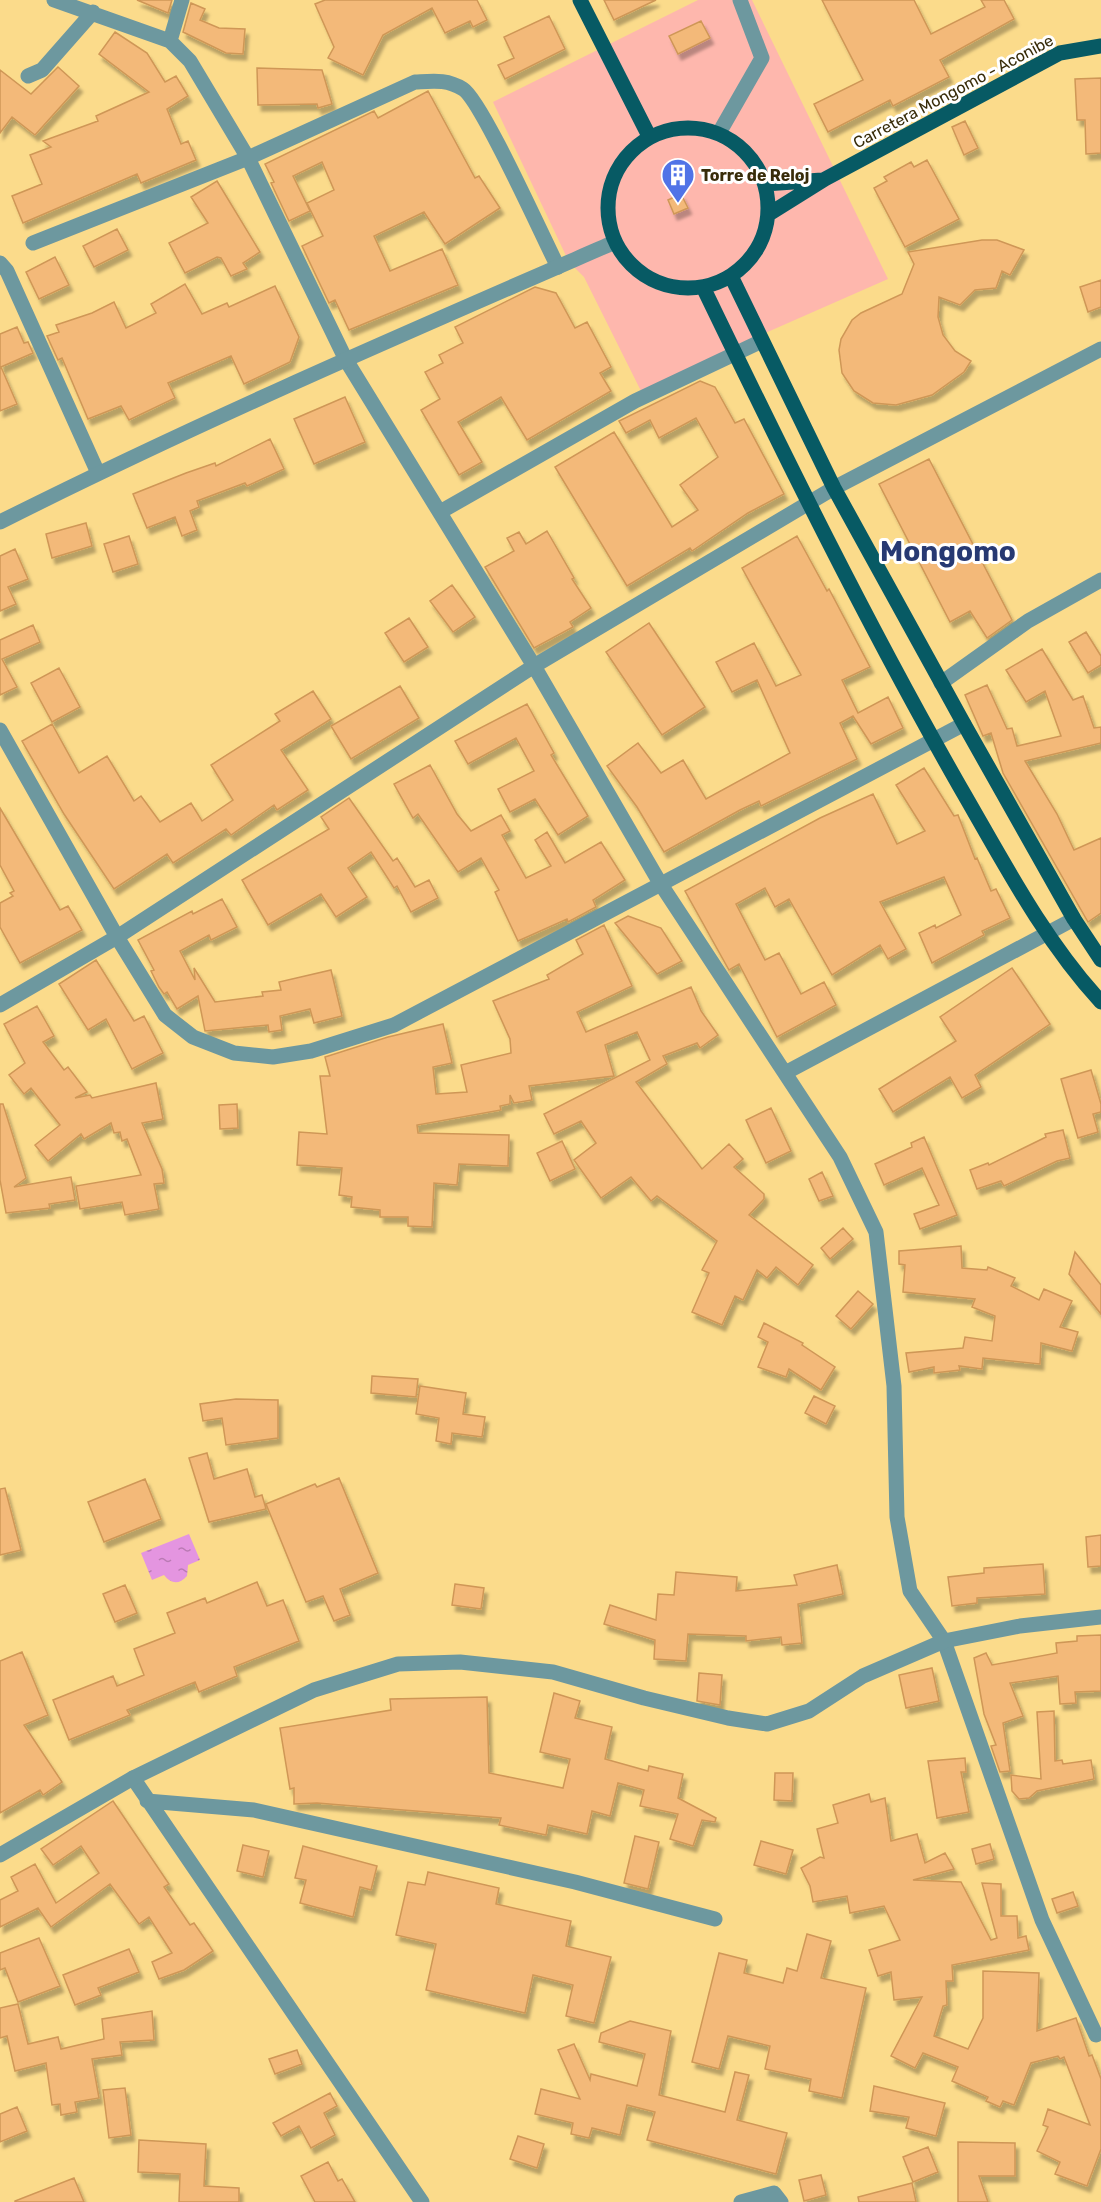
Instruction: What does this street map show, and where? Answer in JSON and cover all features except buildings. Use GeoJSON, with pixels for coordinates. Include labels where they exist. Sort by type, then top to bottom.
{"type":"FeatureCollection","features":[{"type":"Feature","properties":{"kind":"main road"},"geometry":{"type":"LineString","coordinates":[[580,0],[650,136]]}},
{"type":"Feature","properties":{"kind":"main road","name":"Carretera Mongomo - Aconibe"},"geometry":{"type":"LineString","coordinates":[[769,214],[825,179],[1060,53],[1101,46]]}},
{"type":"Feature","properties":{"kind":"main road"},"geometry":{"type":"LineString","coordinates":[[696,127],[718,133],[739,145],[755,163],[765,184],[769,214],[765,233],[757,250],[731,276],[703,287],[682,288],[661,284],[642,274],[626,260],[615,242],[608,218],[608,194],[615,171],[630,151],[650,136],[672,128],[696,127]]}},
{"type":"Feature","properties":{"kind":"main road","name":"Carretera Mongomo - Aconibe"},"geometry":{"type":"LineString","coordinates":[[765,184],[825,179]]}},
{"type":"Feature","properties":{"kind":"main road"},"geometry":{"type":"LineString","coordinates":[[731,276],[834,488],[1074,919],[1101,960]]}},
{"type":"Feature","properties":{"kind":"main road"},"geometry":{"type":"LineString","coordinates":[[703,287],[808,502],[934,741],[1047,933],[1075,974],[1101,1002]]}},
{"type":"Feature","properties":{"kind":"street"},"geometry":{"type":"LineString","coordinates":[[54,0],[170,40],[190,62],[248,158],[346,360],[534,666],[660,883],[840,1157],[876,1232],[894,1386],[897,1517],[910,1591],[944,1641],[1042,1920],[1096,2035]]}},
{"type":"Feature","properties":{"kind":"street"},"geometry":{"type":"LineString","coordinates":[[170,40],[182,0]]}},
{"type":"Feature","properties":{"kind":"street"},"geometry":{"type":"LineString","coordinates":[[718,133],[762,58],[740,0]]}},
{"type":"Feature","properties":{"kind":"street"},"geometry":{"type":"LineString","coordinates":[[28,76],[42,70],[93,12]]}},
{"type":"Feature","properties":{"kind":"street"},"geometry":{"type":"LineString","coordinates":[[33,243],[248,158],[415,82],[445,80],[466,90],[491,133],[558,267]]}},
{"type":"Feature","properties":{"kind":"street"},"geometry":{"type":"LineString","coordinates":[[0,522],[98,473],[346,360],[615,242]]}},
{"type":"Feature","properties":{"kind":"street"},"geometry":{"type":"LineString","coordinates":[[0,263],[7,271],[98,473]]}},
{"type":"Feature","properties":{"kind":"street"},"geometry":{"type":"LineString","coordinates":[[440,512],[634,401],[762,340]]}},
{"type":"Feature","properties":{"kind":"street"},"geometry":{"type":"LineString","coordinates":[[0,1005],[117,937],[534,666],[808,502],[1101,349]]}},
{"type":"Feature","properties":{"kind":"street"},"geometry":{"type":"LineString","coordinates":[[941,683],[1028,621],[1101,580]]}},
{"type":"Feature","properties":{"kind":"street"},"geometry":{"type":"LineString","coordinates":[[0,730],[117,937],[165,1016],[193,1037],[234,1053],[273,1057],[311,1051],[394,1025],[964,724]]}},
{"type":"Feature","properties":{"kind":"street"},"geometry":{"type":"LineString","coordinates":[[785,1073],[1074,919]]}},
{"type":"Feature","properties":{"kind":"street"},"geometry":{"type":"LineString","coordinates":[[0,1855],[133,1778],[314,1690],[399,1664],[460,1662],[552,1672],[728,1719],[767,1724],[809,1711],[863,1676],[944,1641],[1020,1626],[1101,1617]]}},
{"type":"Feature","properties":{"kind":"street"},"geometry":{"type":"LineString","coordinates":[[133,1778],[423,2202]]}},
{"type":"Feature","properties":{"kind":"street"},"geometry":{"type":"LineString","coordinates":[[147,1801],[254,1810],[575,1882],[715,1918]]}},
{"type":"Feature","properties":{"kind":"street"},"geometry":{"type":"LineString","coordinates":[[741,2202],[774,2193],[781,2202]]}},
{"type":"Feature","properties":{"kind":"shaded area"},"geometry":{"type":"Polygon","coordinates":[[[698,0],[752,0],[888,279],[763,334],[643,395],[584,277],[569,262],[493,102],[698,0]]]}},
{"type":"Feature","properties":{"kind":"water"},"geometry":{"type":"Polygon","coordinates":[[[189,1534],[200,1560],[188,1565],[187,1576],[181,1581],[172,1582],[164,1575],[152,1580],[141,1553],[189,1534]]]}},
{"type":"Feature","properties":{"kind":"place","name":"Torre de Reloj"},"geometry":{"type":"Point","coordinates":[678,204]}},
{"type":"Feature","properties":{"kind":"district","name":"Mongomo"},"geometry":{"type":"Point","coordinates":[948,551]}}]}
